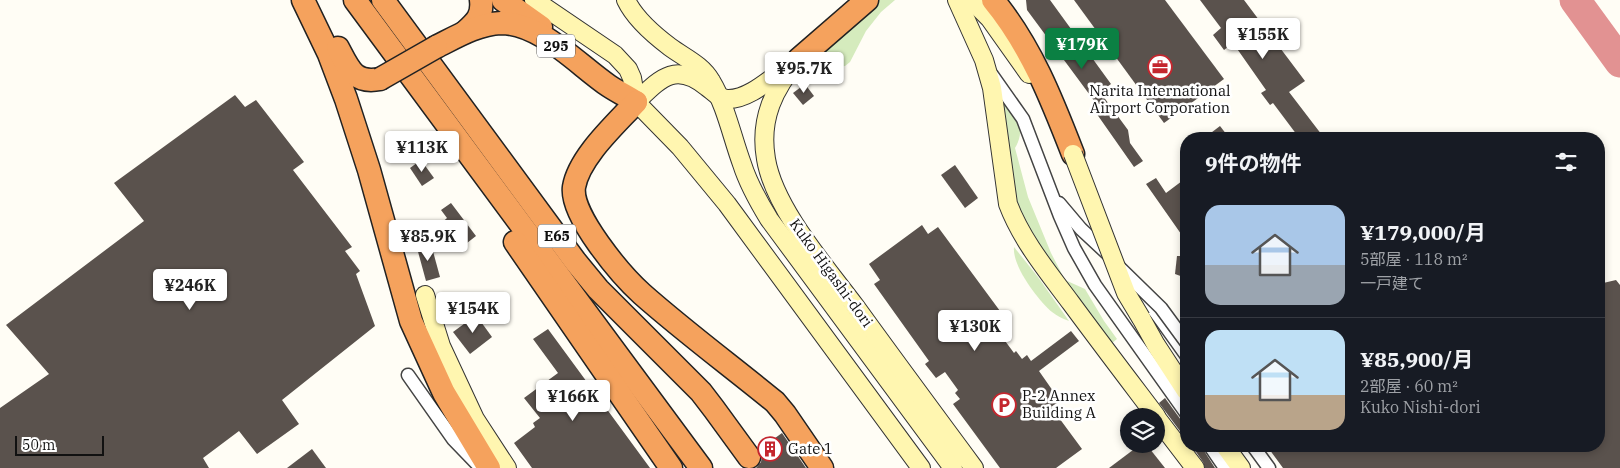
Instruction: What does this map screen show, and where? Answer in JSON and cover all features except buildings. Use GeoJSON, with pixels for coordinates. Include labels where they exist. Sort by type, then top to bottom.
{"type":"FeatureCollection","features":[{"type":"Feature","properties":{"kind":"highway"},"geometry":{"type":"LineString","coordinates":[[302,0],[329,54],[346,99],[369,170],[411,321],[444,393],[489,468]]}},
{"type":"Feature","properties":{"kind":"highway","name":"295"},"geometry":{"type":"LineString","coordinates":[[309,0],[352,72],[358,78],[366,80],[380,78],[465,32],[500,23],[530,29],[609,86],[636,102]]}},
{"type":"Feature","properties":{"kind":"highway","name":"E65"},"geometry":{"type":"LineString","coordinates":[[383,0],[575,261],[598,289],[700,392],[749,457]]}},
{"type":"Feature","properties":{"kind":"highway","name":"295"},"geometry":{"type":"LineString","coordinates":[[465,32],[480,16],[482,9],[481,0]]}},
{"type":"Feature","properties":{"kind":"highway","name":"295"},"geometry":{"type":"LineString","coordinates":[[503,0],[618,85],[636,102]]}},
{"type":"Feature","properties":{"kind":"highway"},"geometry":{"type":"LineString","coordinates":[[799,59],[867,0]]}},
{"type":"Feature","properties":{"kind":"highway"},"geometry":{"type":"LineString","coordinates":[[993,0],[1034,62],[1047,88],[1073,154]]}},
{"type":"Feature","properties":{"kind":"highway"},"geometry":{"type":"LineString","coordinates":[[360,6],[383,49],[436,129],[671,468]]}},
{"type":"Feature","properties":{"kind":"highway","name":"E65"},"geometry":{"type":"LineString","coordinates":[[360,6],[701,468]]}},
{"type":"Feature","properties":{"kind":"highway"},"geometry":{"type":"LineString","coordinates":[[636,102],[589,155],[580,168],[574,190],[577,210],[614,263],[641,293],[775,402],[822,468]]}},
{"type":"Feature","properties":{"kind":"street"},"geometry":{"type":"LineString","coordinates":[[534,0],[615,55],[628,69],[632,78],[636,102],[701,171],[920,468]]}},
{"type":"Feature","properties":{"kind":"street","name":"Kuko Higashi-dori"},"geometry":{"type":"LineString","coordinates":[[626,0],[641,22],[704,71],[711,80],[719,97],[751,187],[769,218],[953,468]]}},
{"type":"Feature","properties":{"kind":"street"},"geometry":{"type":"LineString","coordinates":[[957,0],[994,80],[1023,119],[1074,248],[1095,284],[1180,404]]}},
{"type":"Feature","properties":{"kind":"street"},"geometry":{"type":"LineString","coordinates":[[971,0],[990,19],[1019,58],[1039,91],[1073,154],[1126,294],[1180,382]]}},
{"type":"Feature","properties":{"kind":"street"},"geometry":{"type":"LineString","coordinates":[[636,102],[662,78],[672,74],[690,76],[719,97],[727,99],[743,96],[799,59]]}},
{"type":"Feature","properties":{"kind":"street","name":"Kuko Higashi-dori"},"geometry":{"type":"LineString","coordinates":[[799,59],[777,88],[766,121],[764,136],[765,158],[777,196],[810,246],[974,468]]}},
{"type":"Feature","properties":{"kind":"street"},"geometry":{"type":"LineString","coordinates":[[984,60],[992,88],[1008,204],[1015,221],[1028,244],[1150,408]]}},
{"type":"Feature","properties":{"kind":"street"},"geometry":{"type":"LineString","coordinates":[[1055,200],[1063,206],[1080,230],[1112,258],[1136,286],[1180,346]]}},
{"type":"Feature","properties":{"kind":"street"},"geometry":{"type":"LineString","coordinates":[[1114,262],[1161,308],[1180,334]]}},
{"type":"Feature","properties":{"kind":"street"},"geometry":{"type":"LineString","coordinates":[[424,295],[441,346],[475,419],[508,468]]}},
{"type":"Feature","properties":{"kind":"street"},"geometry":{"type":"LineString","coordinates":[[408,375],[453,439],[480,468]]}},
{"type":"Feature","properties":{"kind":"street"},"geometry":{"type":"LineString","coordinates":[[1165,428],[1180,448]]}},
{"type":"Feature","properties":{"kind":"street"},"geometry":{"type":"LineString","coordinates":[[1183,452],[1195,468]]}},
{"type":"Feature","properties":{"kind":"street"},"geometry":{"type":"LineString","coordinates":[[1214,452],[1225,468]]}},
{"type":"Feature","properties":{"kind":"street"},"geometry":{"type":"LineString","coordinates":[[1229,452],[1241,468]]}},
{"type":"Feature","properties":{"kind":"street"},"geometry":{"type":"LineString","coordinates":[[1257,452],[1269,468]]}},
{"type":"Feature","properties":{"kind":"street"},"geometry":{"type":"LineString","coordinates":[[1266,452],[1277,468]]}},
{"type":"Feature","properties":{"kind":"green space"},"geometry":{"type":"Polygon","coordinates":[[[879,0],[895,0],[881,12],[866,31],[850,62],[845,66],[822,68],[813,58],[879,0]]]}},
{"type":"Feature","properties":{"kind":"green space"},"geometry":{"type":"Polygon","coordinates":[[[1000,100],[1015,116],[1020,128],[1015,148],[1028,197],[1051,253],[1065,280],[1085,289],[1117,339],[1111,344],[1018,220],[1000,100]]]}},
{"type":"Feature","properties":{"kind":"green space"},"geometry":{"type":"Polygon","coordinates":[[[1014,247],[1069,321],[1052,312],[1033,291],[1021,273],[1014,255],[1014,247]]]}},
{"type":"Feature","properties":{"kind":"taxiway"},"geometry":{"type":"LineString","coordinates":[[1575,0],[1620,62]]}},
{"type":"Feature","properties":{"kind":"place","name":"Narita International Airport Corporation"},"geometry":{"type":"Point","coordinates":[1160,67]}},
{"type":"Feature","properties":{"kind":"place","name":"P-2 Annex Building A"},"geometry":{"type":"Point","coordinates":[1004,405]}},
{"type":"Feature","properties":{"kind":"place","name":"Gate 1"},"geometry":{"type":"Point","coordinates":[770,449]}}]}
